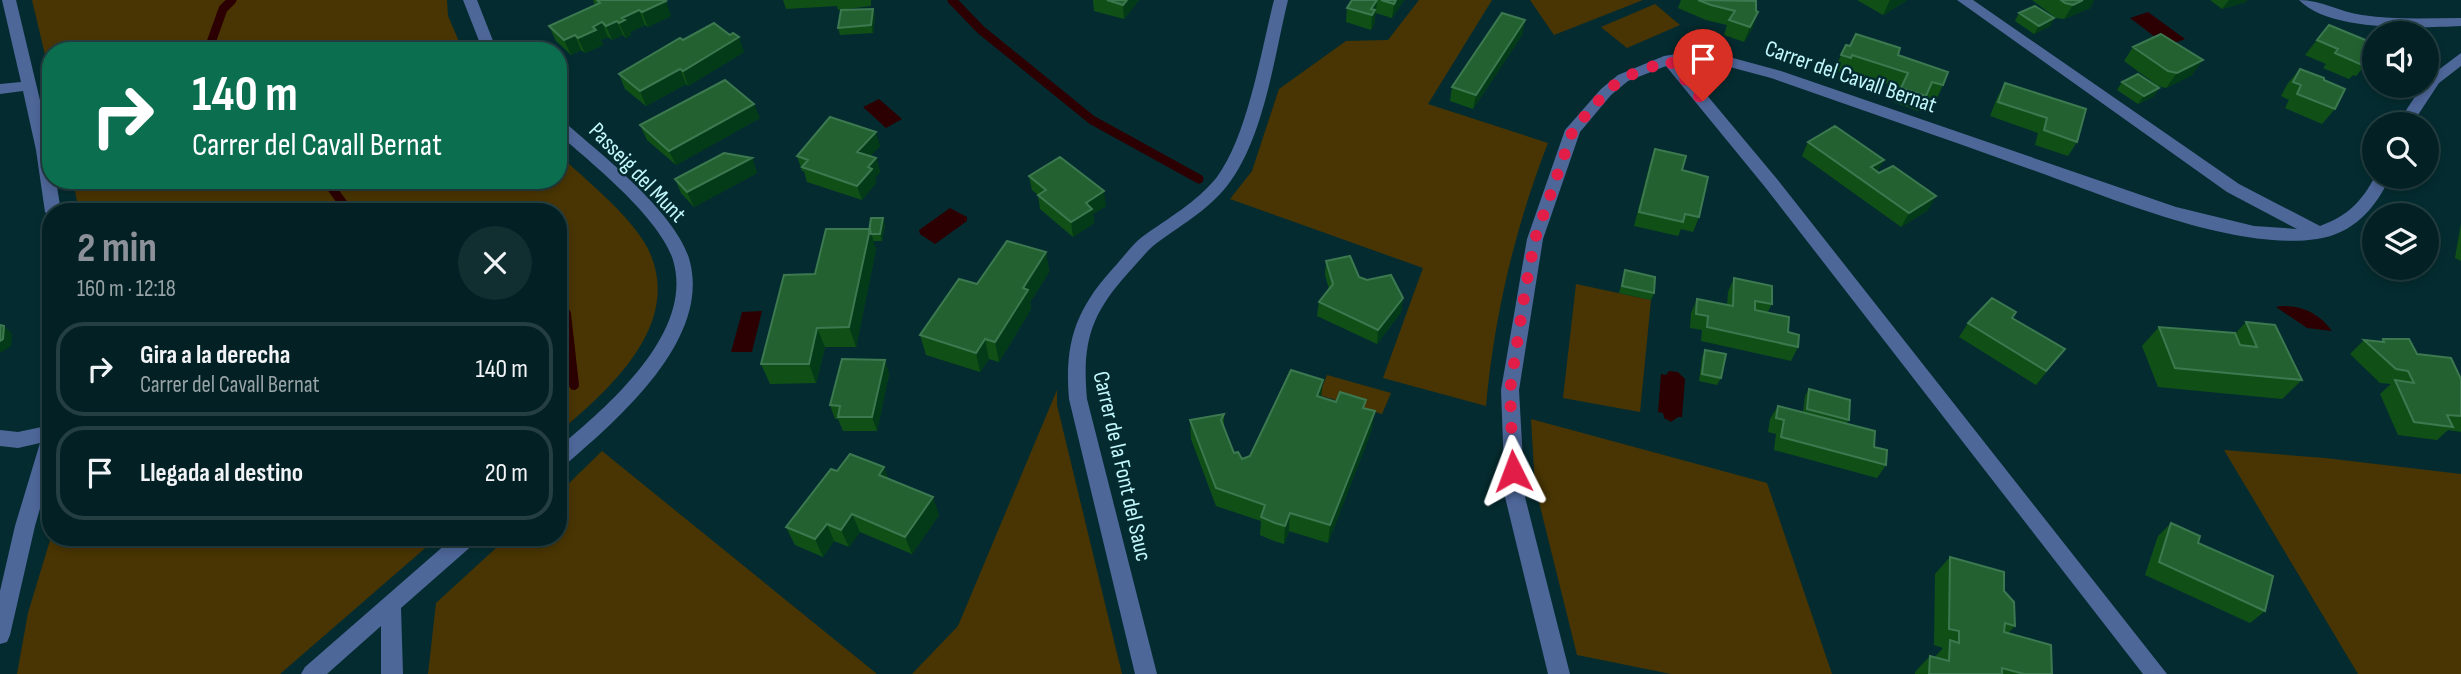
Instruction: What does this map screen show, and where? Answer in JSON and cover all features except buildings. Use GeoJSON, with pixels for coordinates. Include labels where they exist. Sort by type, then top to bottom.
{"type":"FeatureCollection","features":[{"type":"Feature","properties":{"kind":"street"},"geometry":{"type":"LineString","coordinates":[[9,0],[42,142]]}},
{"type":"Feature","properties":{"kind":"street"},"geometry":{"type":"LineString","coordinates":[[470,0],[486,42]]}},
{"type":"Feature","properties":{"kind":"street","name":"Carrer de la Font del Sauc"},"geometry":{"type":"LineString","coordinates":[[1146,674],[1078,400],[1075,366],[1083,327],[1100,293],[1146,243],[1191,213],[1222,181],[1238,154],[1252,115],[1281,0]]}},
{"type":"Feature","properties":{"kind":"street"},"geometry":{"type":"LineString","coordinates":[[1964,0],[2233,188],[2319,233]]}},
{"type":"Feature","properties":{"kind":"street"},"geometry":{"type":"LineString","coordinates":[[2306,0],[2346,16],[2371,21],[2461,22]]}},
{"type":"Feature","properties":{"kind":"street","name":"Carrer del Cavall Bernat"},"geometry":{"type":"LineString","coordinates":[[1559,674],[1515,498],[1510,390],[1535,239],[1573,130],[1606,92],[1623,78],[1669,60],[1695,56],[1711,57],[1776,75],[2182,214],[2276,235],[2304,236],[2341,226],[2360,213],[2377,189]]}},
{"type":"Feature","properties":{"kind":"street"},"geometry":{"type":"LineString","coordinates":[[2412,112],[2434,80],[2461,58]]}},
{"type":"Feature","properties":{"kind":"street"},"geometry":{"type":"LineString","coordinates":[[1669,60],[1771,183],[2156,674]]}},
{"type":"Feature","properties":{"kind":"street"},"geometry":{"type":"LineString","coordinates":[[0,89],[28,86]]}},
{"type":"Feature","properties":{"kind":"street","name":"Passeig del Munt"},"geometry":{"type":"LineString","coordinates":[[567,134],[665,230],[682,261],[684,294],[671,333],[643,381],[567,451]]}},
{"type":"Feature","properties":{"kind":"street"},"geometry":{"type":"LineString","coordinates":[[0,438],[18,440],[42,436]]}},
{"type":"Feature","properties":{"kind":"street"},"geometry":{"type":"LineString","coordinates":[[0,635],[25,526],[42,466]]}},
{"type":"Feature","properties":{"kind":"street"},"geometry":{"type":"LineString","coordinates":[[312,674],[458,546]]}},
{"type":"Feature","properties":{"kind":"street"},"geometry":{"type":"LineString","coordinates":[[391,604],[392,674]]}},
{"type":"Feature","properties":{"kind":"shaded area"},"geometry":{"type":"Polygon","coordinates":[[[32,0],[447,0],[448,16],[459,42],[42,42],[32,0]]]}},
{"type":"Feature","properties":{"kind":"shaded area"},"geometry":{"type":"Polygon","coordinates":[[[1419,0],[1492,0],[1428,104],[1548,143],[1516,240],[1500,306],[1486,406],[1383,378],[1423,268],[1230,199],[1252,171],[1279,89],[1346,41],[1388,40],[1419,0]]]}},
{"type":"Feature","properties":{"kind":"shaded area"},"geometry":{"type":"Polygon","coordinates":[[[1530,0],[1643,0],[1554,35],[1530,0]]]}},
{"type":"Feature","properties":{"kind":"shaded area"},"geometry":{"type":"Polygon","coordinates":[[[1655,4],[1680,25],[1627,48],[1601,27],[1655,4]]]}},
{"type":"Feature","properties":{"kind":"shaded area"},"geometry":{"type":"Polygon","coordinates":[[[2148,12],[2185,39],[2167,46],[2130,18],[2148,12]]]}},
{"type":"Feature","properties":{"kind":"shaded area"},"geometry":{"type":"Polygon","coordinates":[[[879,99],[902,119],[886,128],[863,107],[879,99]]]}},
{"type":"Feature","properties":{"kind":"shaded area"},"geometry":{"type":"Polygon","coordinates":[[[567,162],[629,222],[647,247],[657,275],[657,302],[650,327],[637,352],[599,396],[567,425],[567,203],[77,203],[75,189],[567,189],[567,162]]]}},
{"type":"Feature","properties":{"kind":"shaded area"},"geometry":{"type":"Polygon","coordinates":[[[950,208],[967,217],[967,221],[935,244],[920,234],[919,230],[950,208]]]}},
{"type":"Feature","properties":{"kind":"shaded area"},"geometry":{"type":"Polygon","coordinates":[[[1576,284],[1651,300],[1640,412],[1563,398],[1576,284]]]}},
{"type":"Feature","properties":{"kind":"shaded area"},"geometry":{"type":"Polygon","coordinates":[[[2276,307],[2310,312],[2332,331],[2307,328],[2276,307]]]}},
{"type":"Feature","properties":{"kind":"shaded area"},"geometry":{"type":"Polygon","coordinates":[[[762,311],[752,352],[731,352],[742,312],[762,311]]]}},
{"type":"Feature","properties":{"kind":"shaded area"},"geometry":{"type":"Polygon","coordinates":[[[1669,371],[1678,372],[1685,379],[1682,417],[1671,422],[1664,418],[1663,413],[1658,412],[1661,374],[1666,375],[1669,371]]]}},
{"type":"Feature","properties":{"kind":"shaded area"},"geometry":{"type":"Polygon","coordinates":[[[1327,375],[1391,393],[1382,414],[1319,395],[1327,375]]]}},
{"type":"Feature","properties":{"kind":"shaded area"},"geometry":{"type":"Polygon","coordinates":[[[1057,390],[1057,405],[1122,674],[912,674],[958,626],[1057,390]]]}},
{"type":"Feature","properties":{"kind":"shaded area"},"geometry":{"type":"Polygon","coordinates":[[[1531,419],[1767,483],[1832,674],[1671,674],[1577,655],[1535,486],[1531,419]]]}},
{"type":"Feature","properties":{"kind":"shaded area"},"geometry":{"type":"Polygon","coordinates":[[[2224,450],[2325,458],[2461,474],[2461,674],[2358,674],[2224,450]]]}},
{"type":"Feature","properties":{"kind":"shaded area"},"geometry":{"type":"Polygon","coordinates":[[[602,451],[877,674],[428,674],[436,603],[498,546],[567,546],[567,485],[602,451]]]}},
{"type":"Feature","properties":{"kind":"shaded area"},"geometry":{"type":"Polygon","coordinates":[[[48,546],[428,546],[280,674],[17,674],[28,613],[48,546]]]}},
{"type":"Feature","properties":{"kind":"waterway"},"geometry":{"type":"LineString","coordinates":[[211,42],[223,9],[232,0]]}},
{"type":"Feature","properties":{"kind":"waterway"},"geometry":{"type":"LineString","coordinates":[[952,0],[981,30],[1092,120],[1199,179]]}},
{"type":"Feature","properties":{"kind":"waterway"},"geometry":{"type":"LineString","coordinates":[[332,189],[343,203]]}},
{"type":"Feature","properties":{"kind":"waterway"},"geometry":{"type":"LineString","coordinates":[[567,323],[574,385]]}},
{"type":"Feature","properties":{"kind":"route"},"geometry":{"type":"LineString","coordinates":[[1513,471],[1510,390],[1525,291],[1535,239],[1573,130],[1589,109],[1623,78],[1669,60],[1703,101]]}}]}
